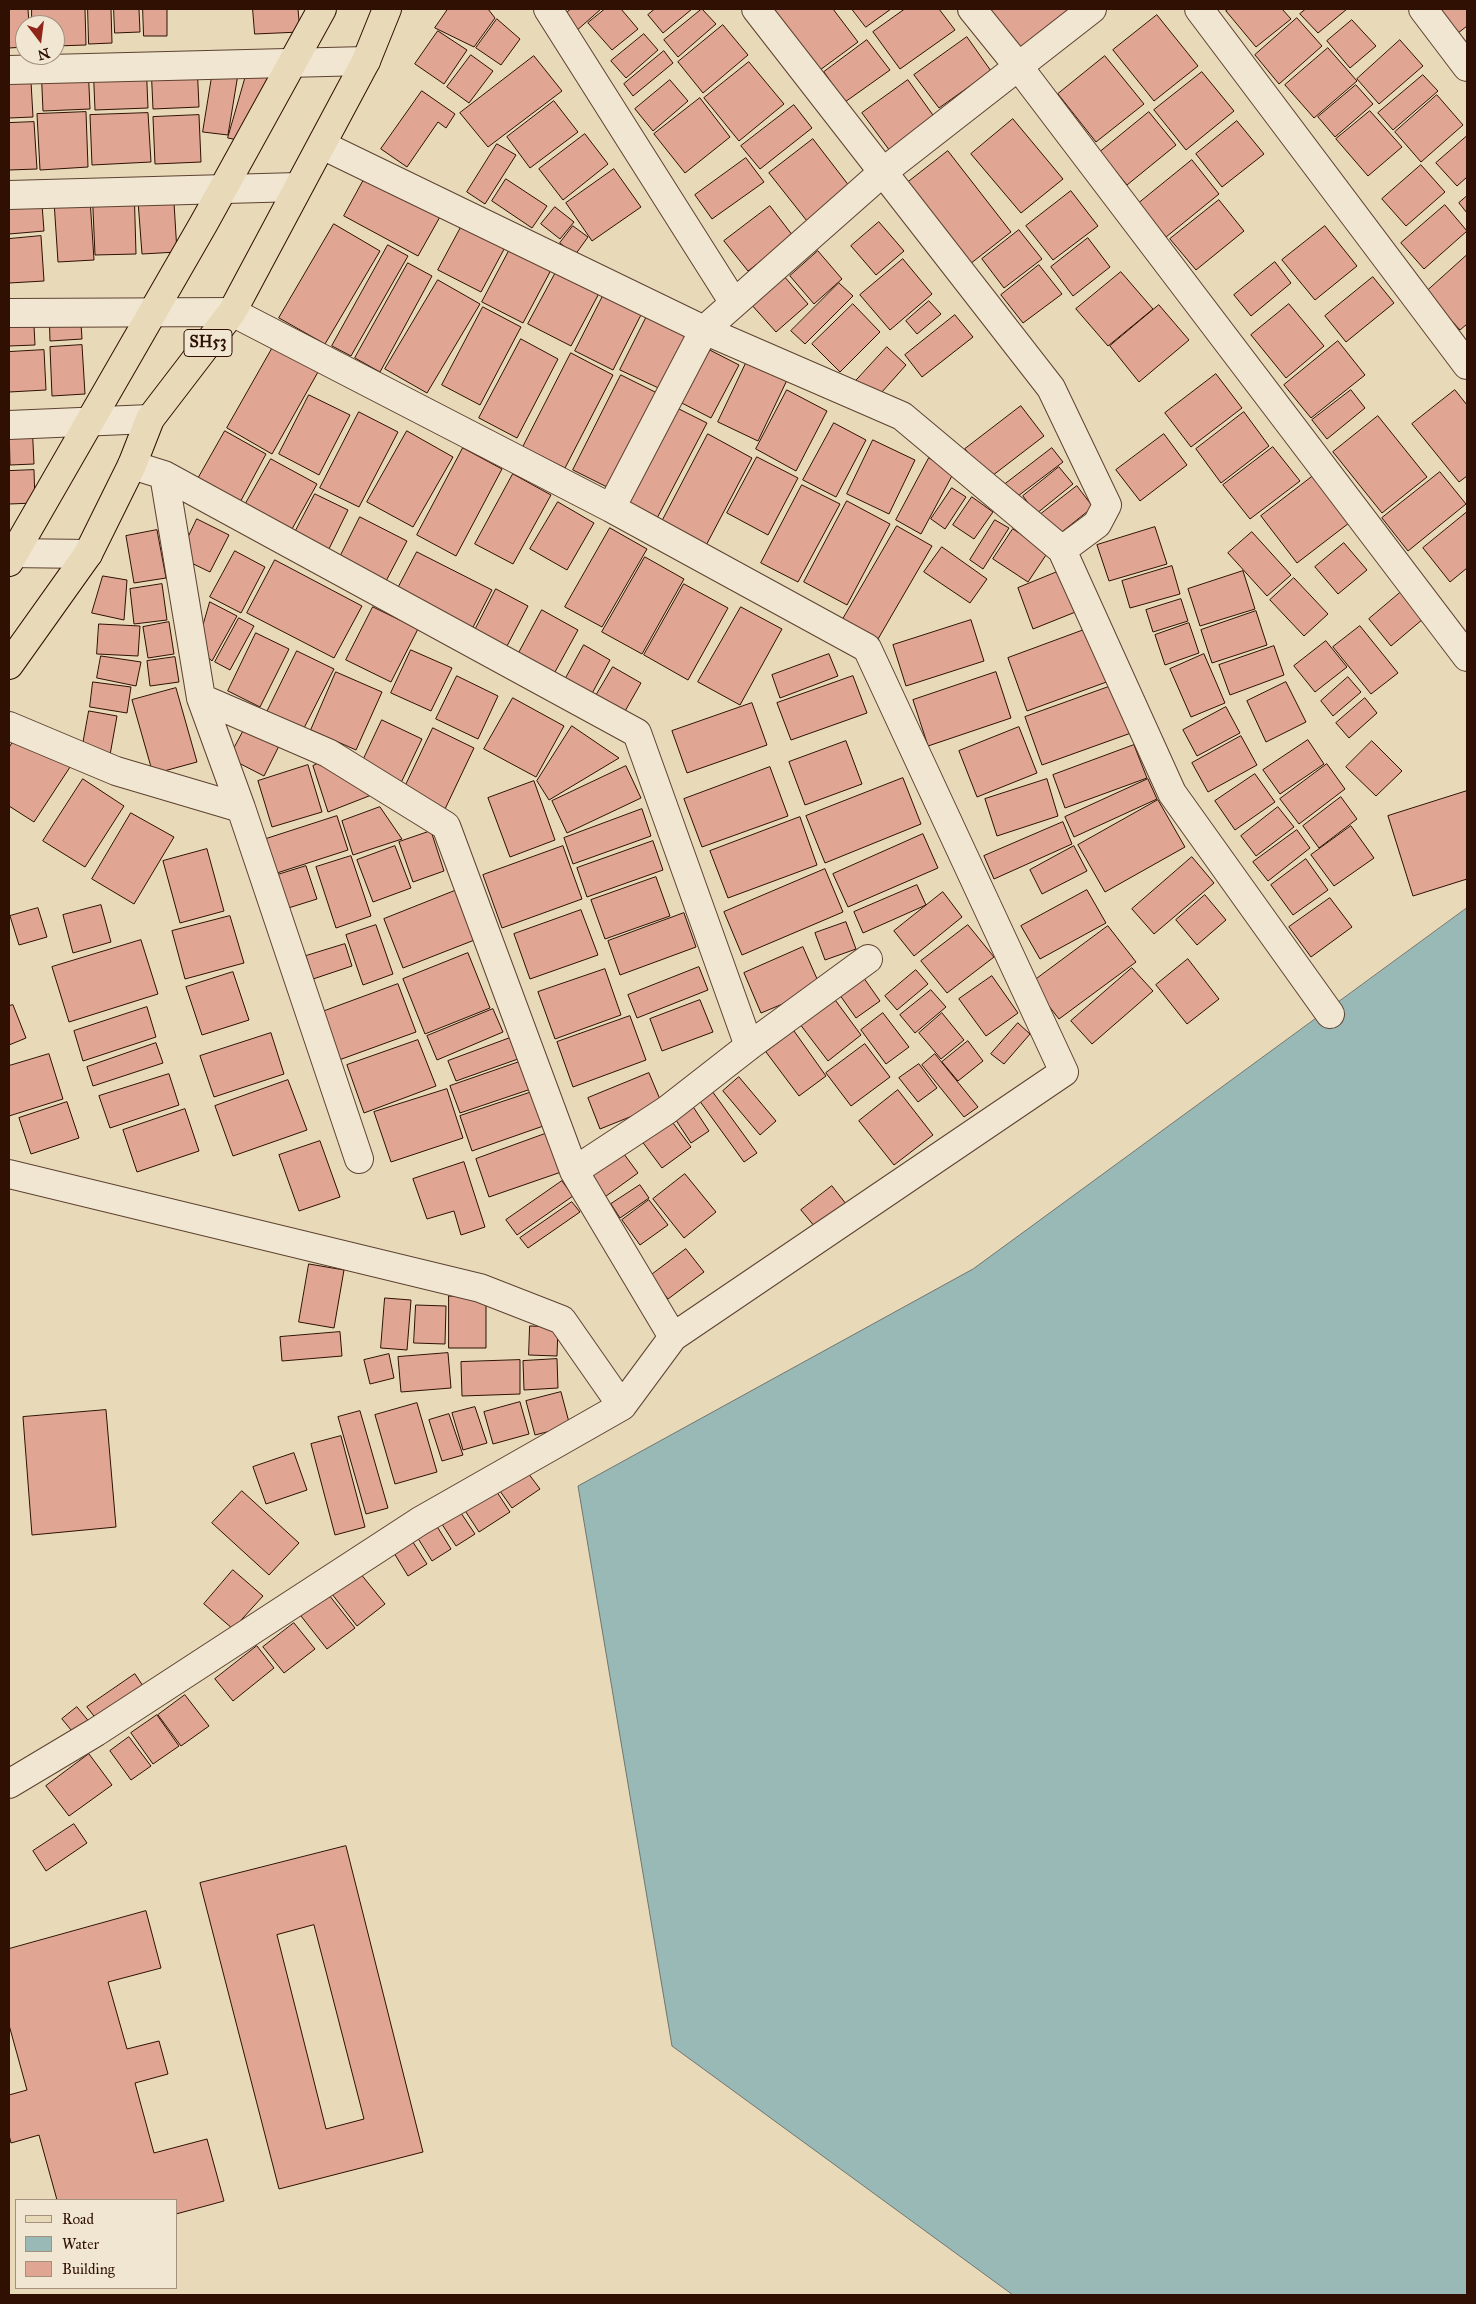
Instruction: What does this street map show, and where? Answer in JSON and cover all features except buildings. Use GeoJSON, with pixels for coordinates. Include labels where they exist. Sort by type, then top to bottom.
{"type":"FeatureCollection","features":[{"type":"Feature","properties":{"kind":"main road"},"geometry":{"type":"LineString","coordinates":[[11,556],[153,313],[322,9]]}},
{"type":"Feature","properties":{"kind":"main road","name":"SH53"},"geometry":{"type":"LineString","coordinates":[[11,658],[88,554],[132,465],[150,419],[232,312],[366,61],[387,9]]}},
{"type":"Feature","properties":{"kind":"street"},"geometry":{"type":"LineString","coordinates":[[548,9],[734,303]]}},
{"type":"Feature","properties":{"kind":"street"},"geometry":{"type":"LineString","coordinates":[[756,9],[1050,388],[1106,505],[1097,524],[1062,550]]}},
{"type":"Feature","properties":{"kind":"street"},"geometry":{"type":"LineString","coordinates":[[972,9],[1018,66],[1467,657]]}},
{"type":"Feature","properties":{"kind":"street"},"geometry":{"type":"LineString","coordinates":[[611,508],[704,330],[883,172],[1092,9]]}},
{"type":"Feature","properties":{"kind":"street"},"geometry":{"type":"LineString","coordinates":[[1199,9],[1467,364]]}},
{"type":"Feature","properties":{"kind":"street"},"geometry":{"type":"LineString","coordinates":[[1423,9],[1467,67]]}},
{"type":"Feature","properties":{"kind":"street"},"geometry":{"type":"LineString","coordinates":[[9,70],[366,61]]}},
{"type":"Feature","properties":{"kind":"street"},"geometry":{"type":"LineString","coordinates":[[322,145],[704,330],[902,416],[1062,550],[1172,793],[1330,1014]]}},
{"type":"Feature","properties":{"kind":"street"},"geometry":{"type":"LineString","coordinates":[[9,195],[298,187]]}},
{"type":"Feature","properties":{"kind":"street"},"geometry":{"type":"LineString","coordinates":[[9,313],[232,312],[611,508],[867,648],[1064,1072],[673,1337],[622,1406],[420,1521],[96,1732],[9,1784]]}},
{"type":"Feature","properties":{"kind":"street"},"geometry":{"type":"LineString","coordinates":[[9,425],[150,419]]}},
{"type":"Feature","properties":{"kind":"street"},"geometry":{"type":"LineString","coordinates":[[132,465],[164,475],[637,733],[749,1046]]}},
{"type":"Feature","properties":{"kind":"street"},"geometry":{"type":"LineString","coordinates":[[164,475],[201,698],[241,808],[359,1159]]}},
{"type":"Feature","properties":{"kind":"street"},"geometry":{"type":"LineString","coordinates":[[11,556],[88,554]]}},
{"type":"Feature","properties":{"kind":"street"},"geometry":{"type":"LineString","coordinates":[[201,698],[328,753],[446,826],[574,1172],[673,1337]]}},
{"type":"Feature","properties":{"kind":"street"},"geometry":{"type":"LineString","coordinates":[[9,726],[116,772],[241,808]]}},
{"type":"Feature","properties":{"kind":"street"},"geometry":{"type":"LineString","coordinates":[[574,1172],[667,1110],[749,1046],[868,959]]}},
{"type":"Feature","properties":{"kind":"street"},"geometry":{"type":"LineString","coordinates":[[9,1174],[480,1288],[562,1320],[622,1406]]}},
{"type":"Feature","properties":{"kind":"water"},"geometry":{"type":"Polygon","coordinates":[[[1467,908],[1467,2295],[1013,2295],[672,2046],[578,1486],[973,1269],[1467,908]]]}}]}
